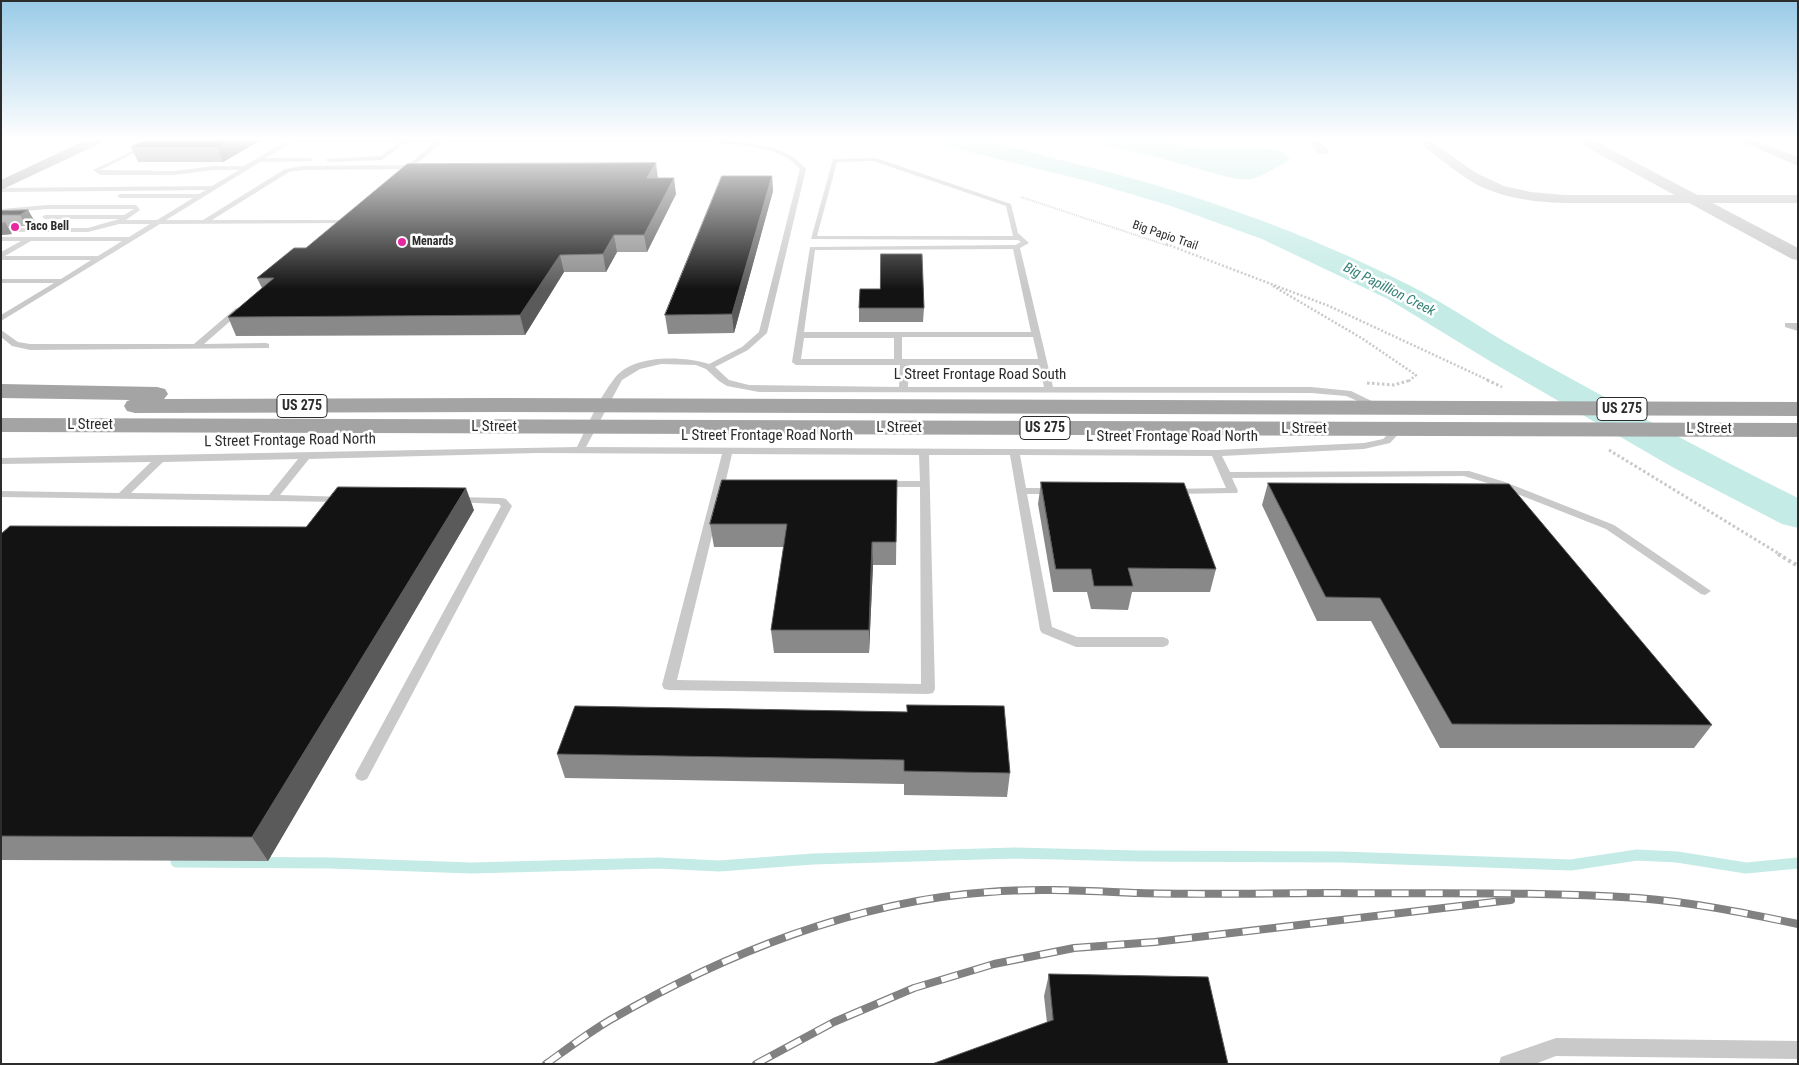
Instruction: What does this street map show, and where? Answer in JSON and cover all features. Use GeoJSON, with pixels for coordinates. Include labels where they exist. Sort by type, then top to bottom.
{"type":"FeatureCollection","features":[{"type":"Feature","properties":{"kind":"main road"},"geometry":{"type":"LineString","coordinates":[[1,391],[218,396],[353,406]]}},
{"type":"Feature","properties":{"kind":"main road","name":"L Street"},"geometry":{"type":"LineString","coordinates":[[1,407],[603,406],[1788,409]]}},
{"type":"Feature","properties":{"kind":"main road","name":"L Street"},"geometry":{"type":"LineString","coordinates":[[1,425],[1798,430]]}},
{"type":"Feature","properties":{"kind":"main road"},"geometry":{"type":"LineString","coordinates":[[1,440],[319,426]]}},
{"type":"Feature","properties":{"kind":"street"},"geometry":{"type":"LineString","coordinates":[[1507,190],[1556,198],[1798,199]]}},
{"type":"Feature","properties":{"kind":"street"},"geometry":{"type":"LineString","coordinates":[[1677,190],[1798,255]]}},
{"type":"Feature","properties":{"kind":"lane"},"geometry":{"type":"LineString","coordinates":[[1,190],[33,190]]}},
{"type":"Feature","properties":{"kind":"lane"},"geometry":{"type":"LineString","coordinates":[[3,316],[209,190]]}},
{"type":"Feature","properties":{"kind":"lane"},"geometry":{"type":"LineString","coordinates":[[204,222],[256,190]]}},
{"type":"Feature","properties":{"kind":"lane"},"geometry":{"type":"LineString","coordinates":[[709,367],[737,354],[754,343],[763,333],[798,190]]}},
{"type":"Feature","properties":{"kind":"lane"},"geometry":{"type":"LineString","coordinates":[[827,190],[813,238],[796,362],[1043,362]]}},
{"type":"Feature","properties":{"kind":"lane"},"geometry":{"type":"LineString","coordinates":[[812,248],[1016,248],[1026,243],[1016,234],[1009,205],[964,190]]}},
{"type":"Feature","properties":{"kind":"lane"},"geometry":{"type":"LineString","coordinates":[[1,196],[199,196]]}},
{"type":"Feature","properties":{"kind":"lane"},"geometry":{"type":"LineString","coordinates":[[1,212],[64,207],[138,208],[119,222]]}},
{"type":"Feature","properties":{"kind":"lane"},"geometry":{"type":"LineString","coordinates":[[64,207],[45,217],[128,217]]}},
{"type":"Feature","properties":{"kind":"lane"},"geometry":{"type":"LineString","coordinates":[[337,228],[351,217]]}},
{"type":"Feature","properties":{"kind":"lane"},"geometry":{"type":"LineString","coordinates":[[1,230],[88,230],[119,222],[344,222]]}},
{"type":"Feature","properties":{"kind":"lane"},"geometry":{"type":"LineString","coordinates":[[813,238],[1020,238]]}},
{"type":"Feature","properties":{"kind":"lane"},"geometry":{"type":"LineString","coordinates":[[1,239],[128,240]]}},
{"type":"Feature","properties":{"kind":"lane"},"geometry":{"type":"LineString","coordinates":[[1,257],[30,239]]}},
{"type":"Feature","properties":{"kind":"lane"},"geometry":{"type":"LineString","coordinates":[[1016,248],[1049,389]]}},
{"type":"Feature","properties":{"kind":"lane"},"geometry":{"type":"LineString","coordinates":[[1,257],[98,258]]}},
{"type":"Feature","properties":{"kind":"lane"},"geometry":{"type":"LineString","coordinates":[[1,281],[61,281]]}},
{"type":"Feature","properties":{"kind":"lane"},"geometry":{"type":"LineString","coordinates":[[195,346],[247,303]]}},
{"type":"Feature","properties":{"kind":"lane"},"geometry":{"type":"LineString","coordinates":[[1798,325],[1788,325],[1798,329]]}},
{"type":"Feature","properties":{"kind":"lane"},"geometry":{"type":"LineString","coordinates":[[1,332],[15,344],[30,347],[266,346]]}},
{"type":"Feature","properties":{"kind":"lane"},"geometry":{"type":"LineString","coordinates":[[800,335],[1036,334]]}},
{"type":"Feature","properties":{"kind":"lane"},"geometry":{"type":"LineString","coordinates":[[898,335],[903,389]]}},
{"type":"Feature","properties":{"kind":"lane","name":"L Street Frontage Road South"},"geometry":{"type":"LineString","coordinates":[[592,427],[618,379],[625,372],[634,367],[662,362],[679,362],[709,367],[728,382],[741,387],[1324,390],[1348,393],[1380,408]]}},
{"type":"Feature","properties":{"kind":"lane"},"geometry":{"type":"LineString","coordinates":[[580,450],[592,427]]}},
{"type":"Feature","properties":{"kind":"lane","name":"L Street Frontage Road North"},"geometry":{"type":"LineString","coordinates":[[1,461],[580,450],[1216,453],[1364,446],[1386,441],[1398,429]]}},
{"type":"Feature","properties":{"kind":"lane"},"geometry":{"type":"LineString","coordinates":[[728,451],[669,685],[928,689],[924,451]]}},
{"type":"Feature","properties":{"kind":"lane"},"geometry":{"type":"LineString","coordinates":[[1014,452],[1046,630],[1076,642],[1163,642]]}},
{"type":"Feature","properties":{"kind":"lane"},"geometry":{"type":"LineString","coordinates":[[1156,491],[1233,491],[1216,453]]}},
{"type":"Feature","properties":{"kind":"lane"},"geometry":{"type":"LineString","coordinates":[[272,498],[306,456]]}},
{"type":"Feature","properties":{"kind":"lane"},"geometry":{"type":"LineString","coordinates":[[121,496],[160,459]]}},
{"type":"Feature","properties":{"kind":"lane"},"geometry":{"type":"LineString","coordinates":[[1226,475],[1465,473],[1501,484],[1610,527],[1704,590]]}},
{"type":"Feature","properties":{"kind":"lane"},"geometry":{"type":"LineString","coordinates":[[720,483],[740,483]]}},
{"type":"Feature","properties":{"kind":"lane"},"geometry":{"type":"LineString","coordinates":[[866,484],[925,484]]}},
{"type":"Feature","properties":{"kind":"lane"},"geometry":{"type":"LineString","coordinates":[[1021,491],[1069,491]]}},
{"type":"Feature","properties":{"kind":"lane"},"geometry":{"type":"LineString","coordinates":[[1,494],[352,499]]}},
{"type":"Feature","properties":{"kind":"lane"},"geometry":{"type":"LineString","coordinates":[[362,775],[507,506],[502,500],[442,500]]}},
{"type":"Feature","properties":{"kind":"lane"},"geometry":{"type":"LineString","coordinates":[[1508,1064],[1556,1047],[1798,1050]]}},
{"type":"Feature","properties":{"kind":"path","name":"Big Papio Trail"},"geometry":{"type":"LineString","coordinates":[[1021,196],[1162,243],[1264,281],[1363,339],[1416,375],[1411,381],[1400,385],[1365,383]]}},
{"type":"Feature","properties":{"kind":"building"},"geometry":{"type":"Polygon","coordinates":[[[376,190],[668,190],[644,235],[614,235],[603,254],[560,255],[520,315],[228,317],[274,278],[257,278],[294,248],[306,248],[376,190]]]}},
{"type":"Feature","properties":{"kind":"building"},"geometry":{"type":"Polygon","coordinates":[[[716,190],[768,190],[732,314],[665,315],[716,190]]]}},
{"type":"Feature","properties":{"kind":"building"},"geometry":{"type":"Polygon","coordinates":[[[28,210],[20,215],[1,215],[1,211],[28,210]]]}},
{"type":"Feature","properties":{"kind":"building"},"geometry":{"type":"Polygon","coordinates":[[[881,254],[922,254],[924,308],[859,308],[860,289],[880,289],[881,254]]]}},
{"type":"Feature","properties":{"kind":"building"},"geometry":{"type":"Polygon","coordinates":[[[722,480],[897,480],[896,542],[872,542],[869,630],[771,630],[787,524],[710,524],[722,480]]]}},
{"type":"Feature","properties":{"kind":"building"},"geometry":{"type":"Polygon","coordinates":[[[1041,482],[1184,483],[1216,569],[1128,568],[1133,586],[1094,586],[1091,569],[1056,569],[1041,482]]]}},
{"type":"Feature","properties":{"kind":"building"},"geometry":{"type":"Polygon","coordinates":[[[1268,483],[1509,484],[1712,725],[1452,724],[1380,598],[1326,597],[1268,483]]]}},
{"type":"Feature","properties":{"kind":"building"},"geometry":{"type":"Polygon","coordinates":[[[338,487],[466,488],[252,837],[1,836],[1,534],[10,526],[306,527],[338,487]]]}},
{"type":"Feature","properties":{"kind":"building"},"geometry":{"type":"Polygon","coordinates":[[[907,705],[1004,706],[1010,773],[904,771],[904,760],[557,754],[575,706],[907,712],[907,705]]]}},
{"type":"Feature","properties":{"kind":"building"},"geometry":{"type":"Polygon","coordinates":[[[1049,974],[1208,977],[1228,1064],[932,1064],[1053,1020],[1049,974]]]}},
{"type":"Feature","properties":{"kind":"waterway","name":"Big Papillion Creek"},"geometry":{"type":"LineString","coordinates":[[1142,190],[1272,233],[1399,292],[1505,356],[1688,459],[1798,515]]}},
{"type":"Feature","properties":{"kind":"waterway"},"geometry":{"type":"LineString","coordinates":[[176,862],[331,863],[471,868],[658,863],[719,866],[813,859],[1015,853],[1136,856],[1342,857],[1571,865],[1637,855],[1677,857],[1746,868],[1798,863]]}},
{"type":"Feature","properties":{"kind":"railway"},"geometry":{"type":"LineString","coordinates":[[546,1064],[610,1020],[699,973],[745,953],[841,919],[939,897],[989,892],[1045,890],[1187,894],[1562,894],[1678,902],[1798,924]]}},
{"type":"Feature","properties":{"kind":"railway"},"geometry":{"type":"LineString","coordinates":[[756,1064],[834,1022],[914,988],[994,964],[1074,948],[1155,942],[1511,900]]}},
{"type":"Feature","properties":{"kind":"place","name":"Taco Bell"},"geometry":{"type":"Point","coordinates":[15,227]}},
{"type":"Feature","properties":{"kind":"place","name":"Menards"},"geometry":{"type":"Point","coordinates":[402,242]}}]}
